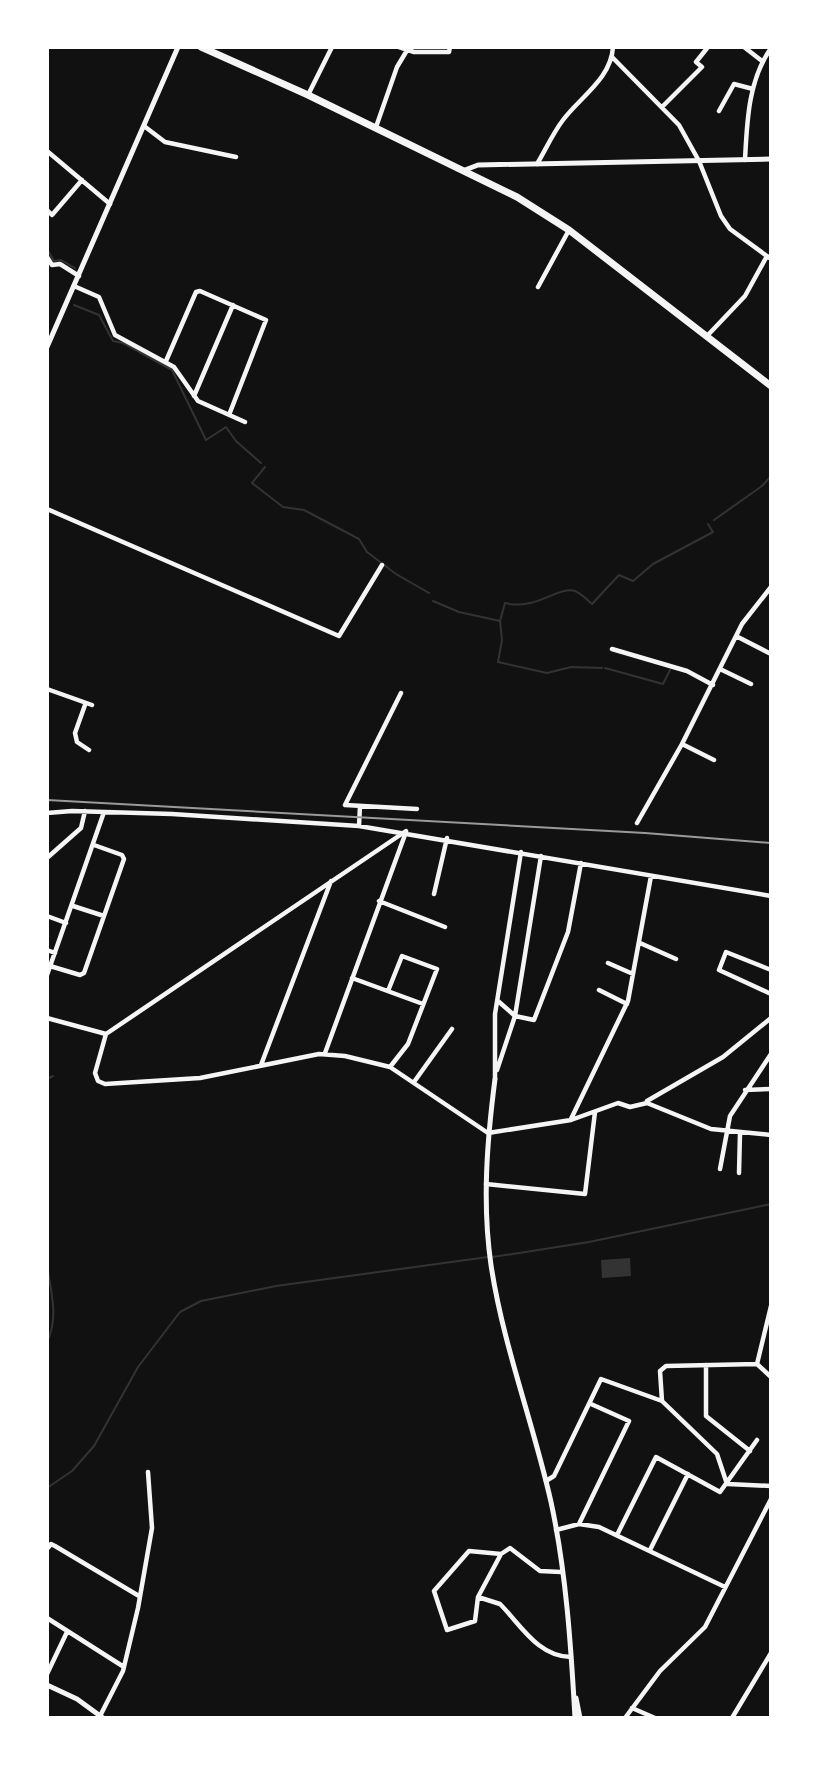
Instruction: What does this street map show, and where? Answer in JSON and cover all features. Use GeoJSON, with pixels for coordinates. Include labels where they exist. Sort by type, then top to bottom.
{"type":"FeatureCollection","features":[{"type":"Feature","properties":{"kind":"main road"},"geometry":{"type":"LineString","coordinates":[[201,47],[212,49],[516,197],[569,230],[771,386]]}},
{"type":"Feature","properties":{"kind":"street"},"geometry":{"type":"LineString","coordinates":[[47,347],[178,47]]}},
{"type":"Feature","properties":{"kind":"street"},"geometry":{"type":"LineString","coordinates":[[307,95],[332,47]]}},
{"type":"Feature","properties":{"kind":"street"},"geometry":{"type":"LineString","coordinates":[[399,47],[449,52],[450,47]]}},
{"type":"Feature","properties":{"kind":"street"},"geometry":{"type":"LineString","coordinates":[[537,164],[560,123],[593,89],[612,58],[613,47]]}},
{"type":"Feature","properties":{"kind":"street"},"geometry":{"type":"LineString","coordinates":[[662,107],[702,67],[696,62],[708,47]]}},
{"type":"Feature","properties":{"kind":"street"},"geometry":{"type":"LineString","coordinates":[[744,47],[762,61]]}},
{"type":"Feature","properties":{"kind":"street"},"geometry":{"type":"LineString","coordinates":[[745,160],[753,89],[762,61],[771,48]]}},
{"type":"Feature","properties":{"kind":"street"},"geometry":{"type":"LineString","coordinates":[[376,128],[397,67],[408,49]]}},
{"type":"Feature","properties":{"kind":"street"},"geometry":{"type":"LineString","coordinates":[[612,58],[679,125],[699,161],[721,216],[730,229],[769,257],[745,296],[706,337]]}},
{"type":"Feature","properties":{"kind":"street"},"geometry":{"type":"LineString","coordinates":[[719,111],[734,84],[753,89]]}},
{"type":"Feature","properties":{"kind":"street"},"geometry":{"type":"LineString","coordinates":[[144,126],[165,142],[236,157]]}},
{"type":"Feature","properties":{"kind":"street"},"geometry":{"type":"LineString","coordinates":[[47,151],[110,204]]}},
{"type":"Feature","properties":{"kind":"street"},"geometry":{"type":"LineString","coordinates":[[465,170],[472,165],[771,159]]}},
{"type":"Feature","properties":{"kind":"street"},"geometry":{"type":"LineString","coordinates":[[47,211],[52,215],[82,180]]}},
{"type":"Feature","properties":{"kind":"street"},"geometry":{"type":"LineString","coordinates":[[538,287],[569,230]]}},
{"type":"Feature","properties":{"kind":"street"},"geometry":{"type":"LineString","coordinates":[[47,257],[52,265],[60,264],[79,276]]}},
{"type":"Feature","properties":{"kind":"street"},"geometry":{"type":"LineString","coordinates":[[74,286],[99,297],[115,335],[166,361],[181,374],[194,396],[245,422]]}},
{"type":"Feature","properties":{"kind":"street"},"geometry":{"type":"LineString","coordinates":[[166,361],[196,292],[200,290],[266,320],[229,415]]}},
{"type":"Feature","properties":{"kind":"street"},"geometry":{"type":"LineString","coordinates":[[194,396],[233,305]]}},
{"type":"Feature","properties":{"kind":"street"},"geometry":{"type":"LineString","coordinates":[[47,509],[339,636],[382,565]]}},
{"type":"Feature","properties":{"kind":"street"},"geometry":{"type":"LineString","coordinates":[[637,823],[682,744],[736,636],[771,587]]}},
{"type":"Feature","properties":{"kind":"street"},"geometry":{"type":"LineString","coordinates":[[736,636],[771,654]]}},
{"type":"Feature","properties":{"kind":"street"},"geometry":{"type":"LineString","coordinates":[[612,649],[687,671],[713,685]]}},
{"type":"Feature","properties":{"kind":"street"},"geometry":{"type":"LineString","coordinates":[[720,669],[751,684]]}},
{"type":"Feature","properties":{"kind":"street"},"geometry":{"type":"LineString","coordinates":[[47,689],[88,705],[75,735],[77,742],[89,750]]}},
{"type":"Feature","properties":{"kind":"street"},"geometry":{"type":"LineString","coordinates":[[401,694],[345,805],[417,809]]}},
{"type":"Feature","properties":{"kind":"street"},"geometry":{"type":"LineString","coordinates":[[682,744],[714,760]]}},
{"type":"Feature","properties":{"kind":"street"},"geometry":{"type":"LineString","coordinates":[[359,826],[360,806]]}},
{"type":"Feature","properties":{"kind":"street"},"geometry":{"type":"LineString","coordinates":[[47,858],[81,828],[85,811]]}},
{"type":"Feature","properties":{"kind":"street"},"geometry":{"type":"LineString","coordinates":[[47,813],[85,811],[406,831],[771,896]]}},
{"type":"Feature","properties":{"kind":"street"},"geometry":{"type":"LineString","coordinates":[[47,975],[104,812]]}},
{"type":"Feature","properties":{"kind":"street"},"geometry":{"type":"LineString","coordinates":[[406,831],[106,1034],[95,1073],[98,1081],[105,1084],[200,1078],[325,1053],[390,1067],[488,1133],[571,1120],[618,1103],[630,1107],[647,1103],[723,1057],[771,1018]]}},
{"type":"Feature","properties":{"kind":"street"},"geometry":{"type":"LineString","coordinates":[[325,1053],[406,831]]}},
{"type":"Feature","properties":{"kind":"street"},"geometry":{"type":"LineString","coordinates":[[434,894],[447,838]]}},
{"type":"Feature","properties":{"kind":"street"},"geometry":{"type":"LineString","coordinates":[[50,966],[80,975],[84,973],[124,859],[122,855],[94,845]]}},
{"type":"Feature","properties":{"kind":"street"},"geometry":{"type":"LineString","coordinates":[[521,852],[497,1000],[495,1079],[488,1133],[486,1185],[489,1250],[508,1345],[546,1481],[556,1530],[575,1695],[575,1718]]}},
{"type":"Feature","properties":{"kind":"street"},"geometry":{"type":"LineString","coordinates":[[495,1079],[515,1016],[541,856]]}},
{"type":"Feature","properties":{"kind":"street"},"geometry":{"type":"LineString","coordinates":[[497,1000],[515,1016],[534,1020],[568,932],[581,863]]}},
{"type":"Feature","properties":{"kind":"street"},"geometry":{"type":"LineString","coordinates":[[571,1120],[627,1004],[651,876]]}},
{"type":"Feature","properties":{"kind":"street"},"geometry":{"type":"LineString","coordinates":[[261,1065],[331,880]]}},
{"type":"Feature","properties":{"kind":"street"},"geometry":{"type":"LineString","coordinates":[[379,901],[445,927]]}},
{"type":"Feature","properties":{"kind":"street"},"geometry":{"type":"LineString","coordinates":[[73,906],[104,916]]}},
{"type":"Feature","properties":{"kind":"street"},"geometry":{"type":"LineString","coordinates":[[47,916],[66,923]]}},
{"type":"Feature","properties":{"kind":"street"},"geometry":{"type":"LineString","coordinates":[[639,943],[676,959]]}},
{"type":"Feature","properties":{"kind":"street"},"geometry":{"type":"LineString","coordinates":[[47,950],[55,953]]}},
{"type":"Feature","properties":{"kind":"street"},"geometry":{"type":"LineString","coordinates":[[771,970],[726,952],[719,970],[771,994]]}},
{"type":"Feature","properties":{"kind":"street"},"geometry":{"type":"LineString","coordinates":[[388,992],[401,956],[437,969],[408,1044],[390,1067]]}},
{"type":"Feature","properties":{"kind":"street"},"geometry":{"type":"LineString","coordinates":[[608,963],[633,974]]}},
{"type":"Feature","properties":{"kind":"street"},"geometry":{"type":"LineString","coordinates":[[352,978],[423,1004]]}},
{"type":"Feature","properties":{"kind":"street"},"geometry":{"type":"LineString","coordinates":[[599,990],[627,1004]]}},
{"type":"Feature","properties":{"kind":"street"},"geometry":{"type":"LineString","coordinates":[[47,1018],[106,1034]]}},
{"type":"Feature","properties":{"kind":"street"},"geometry":{"type":"LineString","coordinates":[[414,1082],[452,1029]]}},
{"type":"Feature","properties":{"kind":"street"},"geometry":{"type":"LineString","coordinates":[[720,1170],[730,1115],[771,1054]]}},
{"type":"Feature","properties":{"kind":"street"},"geometry":{"type":"LineString","coordinates":[[745,1090],[771,1089]]}},
{"type":"Feature","properties":{"kind":"street"},"geometry":{"type":"LineString","coordinates":[[647,1103],[727,1133],[771,1135]]}},
{"type":"Feature","properties":{"kind":"street"},"geometry":{"type":"LineString","coordinates":[[486,1185],[585,1195],[594,1112]]}},
{"type":"Feature","properties":{"kind":"street"},"geometry":{"type":"LineString","coordinates":[[738,1173],[740,1133]]}},
{"type":"Feature","properties":{"kind":"street"},"geometry":{"type":"LineString","coordinates":[[757,1364],[771,1306]]}},
{"type":"Feature","properties":{"kind":"street"},"geometry":{"type":"LineString","coordinates":[[662,1401],[660,1371],[666,1366],[757,1364],[771,1377]]}},
{"type":"Feature","properties":{"kind":"street"},"geometry":{"type":"LineString","coordinates":[[706,1366],[706,1416],[750,1451]]}},
{"type":"Feature","properties":{"kind":"street"},"geometry":{"type":"LineString","coordinates":[[546,1481],[554,1476],[601,1380],[662,1401],[717,1454],[727,1484]]}},
{"type":"Feature","properties":{"kind":"street"},"geometry":{"type":"LineString","coordinates":[[579,1524],[629,1421],[590,1404]]}},
{"type":"Feature","properties":{"kind":"street"},"geometry":{"type":"LineString","coordinates":[[617,1535],[656,1457],[720,1492],[757,1440]]}},
{"type":"Feature","properties":{"kind":"street"},"geometry":{"type":"LineString","coordinates":[[47,1685],[77,1699],[101,1717],[124,1667],[139,1596],[152,1528],[148,1472]]}},
{"type":"Feature","properties":{"kind":"street"},"geometry":{"type":"LineString","coordinates":[[650,1550],[688,1474]]}},
{"type":"Feature","properties":{"kind":"street"},"geometry":{"type":"LineString","coordinates":[[727,1484],[771,1486]]}},
{"type":"Feature","properties":{"kind":"street"},"geometry":{"type":"LineString","coordinates":[[625,1718],[660,1671],[705,1627],[771,1499]]}},
{"type":"Feature","properties":{"kind":"street"},"geometry":{"type":"LineString","coordinates":[[556,1530],[579,1524],[600,1527],[725,1587]]}},
{"type":"Feature","properties":{"kind":"street"},"geometry":{"type":"LineString","coordinates":[[47,1549],[51,1544],[55,1546],[139,1596]]}},
{"type":"Feature","properties":{"kind":"street"},"geometry":{"type":"LineString","coordinates":[[501,1554],[469,1551],[434,1591],[447,1630],[475,1621],[478,1597],[501,1554],[510,1548],[540,1572],[561,1572]]}},
{"type":"Feature","properties":{"kind":"street"},"geometry":{"type":"LineString","coordinates":[[478,1597],[500,1604],[538,1644],[559,1656],[571,1657]]}},
{"type":"Feature","properties":{"kind":"street"},"geometry":{"type":"LineString","coordinates":[[47,1618],[124,1667]]}},
{"type":"Feature","properties":{"kind":"street"},"geometry":{"type":"LineString","coordinates":[[47,1674],[67,1632]]}},
{"type":"Feature","properties":{"kind":"street"},"geometry":{"type":"LineString","coordinates":[[732,1718],[771,1653]]}},
{"type":"Feature","properties":{"kind":"street"},"geometry":{"type":"LineString","coordinates":[[575,1695],[580,1718]]}},
{"type":"Feature","properties":{"kind":"street"},"geometry":{"type":"LineString","coordinates":[[632,1708],[655,1718]]}},
{"type":"Feature","properties":{"kind":"shaded area"},"geometry":{"type":"Polygon","coordinates":[[[630,1258],[631,1276],[602,1278],[601,1260],[630,1258]]]}},
{"type":"Feature","properties":{"kind":"waterway"},"geometry":{"type":"LineString","coordinates":[[47,249],[54,261],[61,260],[75,268]]}},
{"type":"Feature","properties":{"kind":"waterway"},"geometry":{"type":"LineString","coordinates":[[74,305],[99,315],[113,341],[123,343],[172,370],[206,440],[226,427],[236,441],[261,463]]}},
{"type":"Feature","properties":{"kind":"waterway"},"geometry":{"type":"LineString","coordinates":[[265,467],[252,483],[283,507],[304,510],[359,539],[367,552],[396,574],[429,593]]}},
{"type":"Feature","properties":{"kind":"waterway"},"geometry":{"type":"LineString","coordinates":[[714,520],[762,486],[771,476]]}},
{"type":"Feature","properties":{"kind":"waterway"},"geometry":{"type":"LineString","coordinates":[[500,621],[505,603],[526,604],[568,590],[578,592],[592,604],[619,575],[633,581],[653,564],[713,532],[708,524]]}},
{"type":"Feature","properties":{"kind":"waterway"},"geometry":{"type":"LineString","coordinates":[[433,601],[459,612],[500,621],[502,640],[498,662],[547,673],[571,667],[602,668]]}},
{"type":"Feature","properties":{"kind":"waterway"},"geometry":{"type":"LineString","coordinates":[[605,668],[663,684],[670,670]]}},
{"type":"Feature","properties":{"kind":"waterway"},"geometry":{"type":"LineString","coordinates":[[47,1079],[53,1076]]}},
{"type":"Feature","properties":{"kind":"waterway"},"geometry":{"type":"LineString","coordinates":[[493,1257],[589,1242],[771,1204]]}},
{"type":"Feature","properties":{"kind":"waterway"},"geometry":{"type":"LineString","coordinates":[[47,1488],[72,1471],[94,1446],[138,1367],[180,1312],[201,1301],[276,1286],[488,1257]]}},
{"type":"Feature","properties":{"kind":"waterway"},"geometry":{"type":"LineString","coordinates":[[47,1265],[53,1314],[47,1342]]}},
{"type":"Feature","properties":{"kind":"railway"},"geometry":{"type":"LineString","coordinates":[[47,800],[645,833],[771,843]]}}]}
